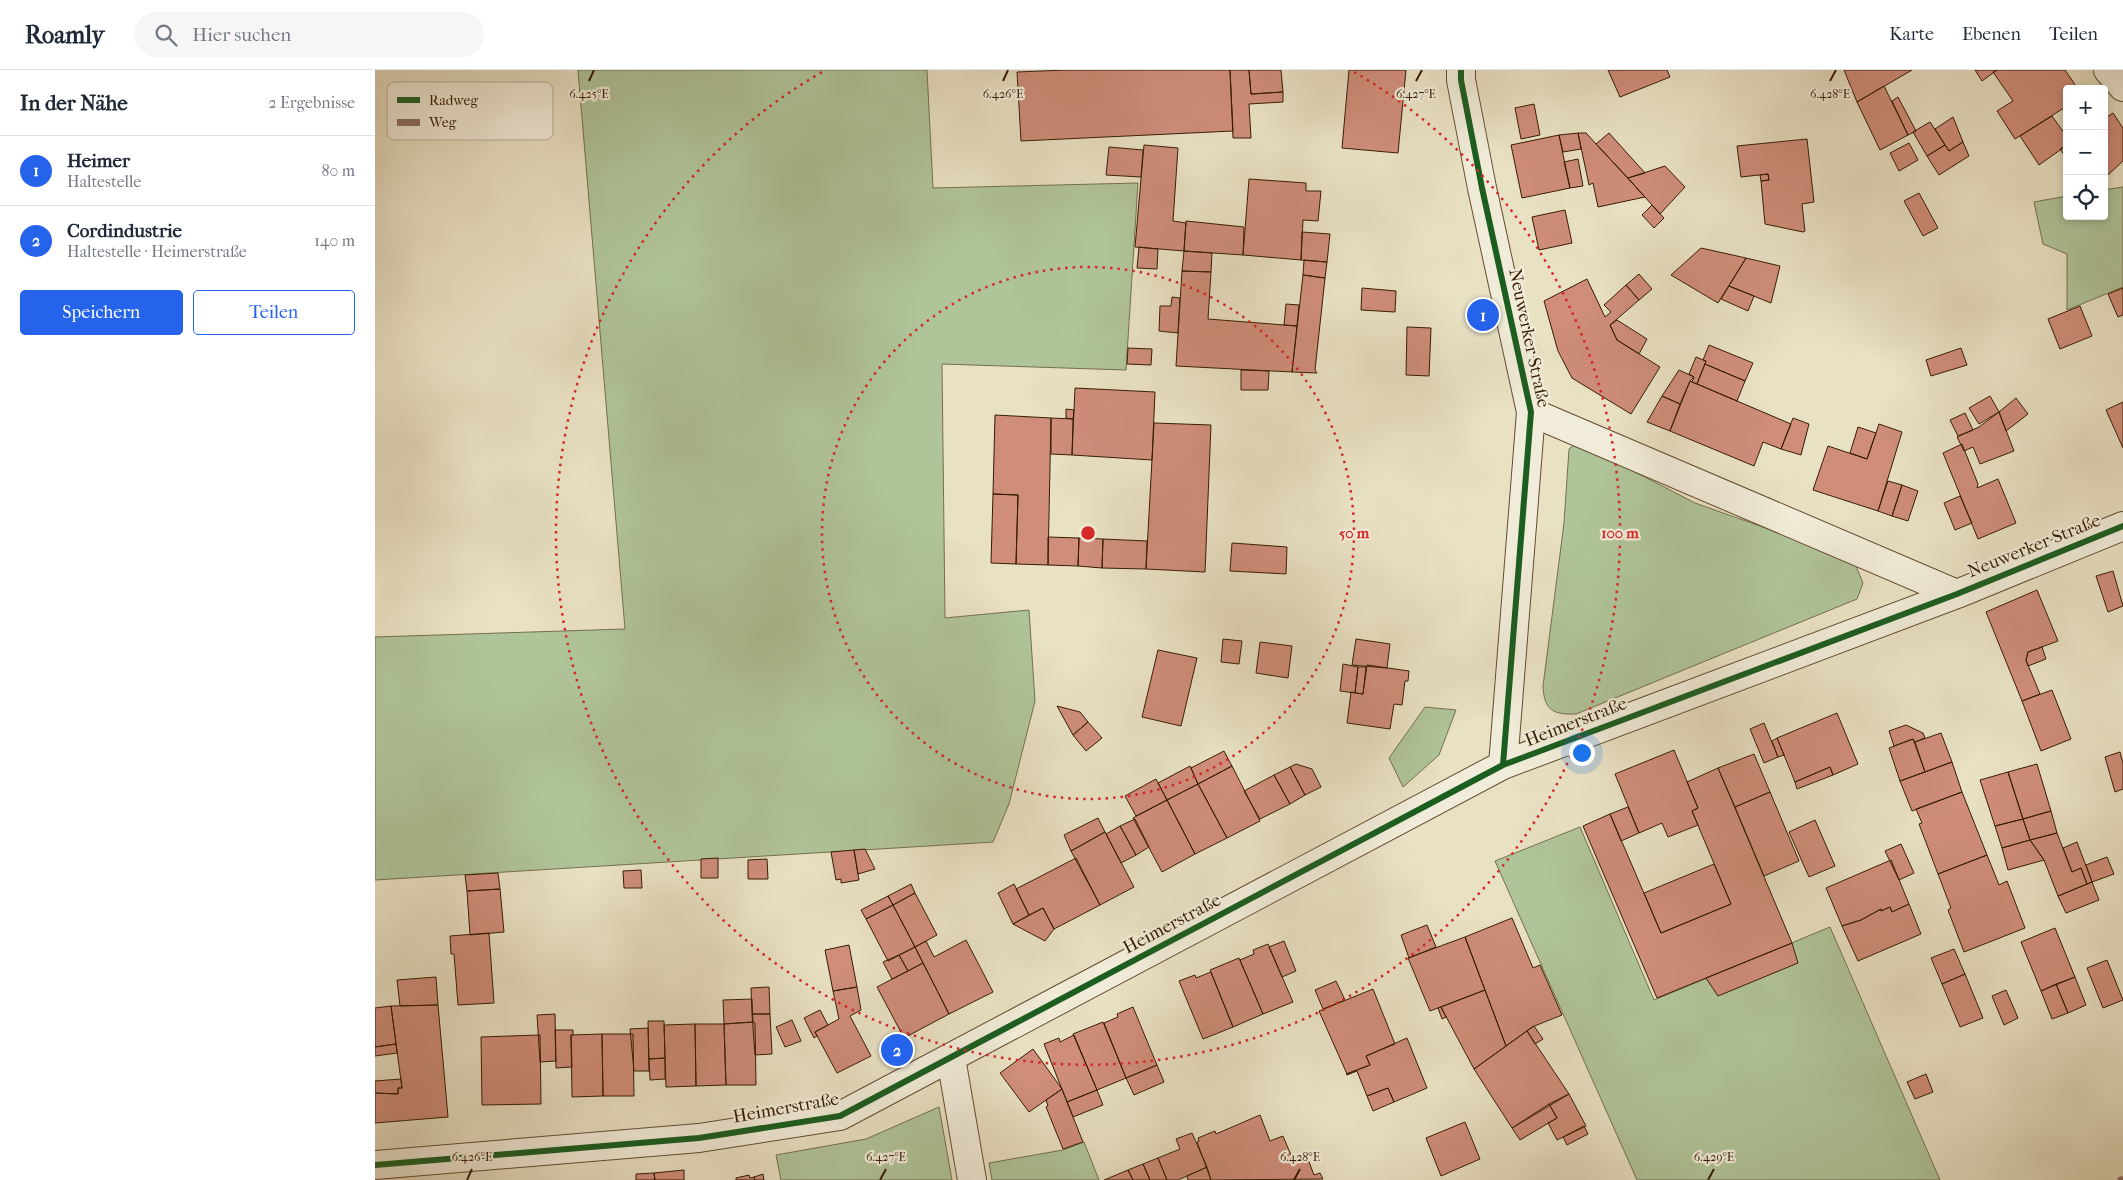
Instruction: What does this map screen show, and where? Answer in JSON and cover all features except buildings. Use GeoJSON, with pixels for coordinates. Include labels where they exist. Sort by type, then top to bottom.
{"type":"FeatureCollection","features":[{"type":"Feature","properties":{"kind":"street"},"geometry":{"type":"LineString","coordinates":[[2108,70],[2123,87]]}},
{"type":"Feature","properties":{"kind":"street","name":"Neuwerker Straße"},"geometry":{"type":"LineString","coordinates":[[1468,73],[1482,188],[1531,412],[1503,765]]}},
{"type":"Feature","properties":{"kind":"street","name":"Neuwerker Straße"},"geometry":{"type":"LineString","coordinates":[[1531,412],[1957,594],[2123,526]]}},
{"type":"Feature","properties":{"kind":"street","name":"Heimerstraße"},"geometry":{"type":"LineString","coordinates":[[375,1165],[699,1138],[840,1116],[1503,765],[1957,594]]}},
{"type":"Feature","properties":{"kind":"street"},"geometry":{"type":"LineString","coordinates":[[951,1058],[972,1180]]}},
{"type":"Feature","properties":{"kind":"green space"},"geometry":{"type":"Polygon","coordinates":[[[578,70],[927,70],[933,188],[1138,183],[1126,370],[942,364],[945,618],[1029,610],[1035,701],[1009,804],[993,842],[375,880],[375,637],[625,629],[578,70]]]}},
{"type":"Feature","properties":{"kind":"green space"},"geometry":{"type":"Polygon","coordinates":[[[2123,187],[2123,287],[2067,310],[2067,254],[2043,244],[2034,202],[2063,197],[2063,220],[2108,220],[2108,189],[2123,187]]]}},
{"type":"Feature","properties":{"kind":"green space"},"geometry":{"type":"Polygon","coordinates":[[[1577,442],[1695,503],[1853,559],[1863,583],[1857,599],[1576,714],[1556,712],[1545,701],[1543,686],[1564,523],[1569,449],[1577,442]]]}},
{"type":"Feature","properties":{"kind":"green space"},"geometry":{"type":"Polygon","coordinates":[[[1425,707],[1456,710],[1439,755],[1403,787],[1389,758],[1425,707]]]}},
{"type":"Feature","properties":{"kind":"green space"},"geometry":{"type":"Polygon","coordinates":[[[1580,827],[1654,1000],[1830,927],[1940,1180],[1637,1180],[1495,861],[1580,827]]]}},
{"type":"Feature","properties":{"kind":"green space"},"geometry":{"type":"Polygon","coordinates":[[[939,1107],[952,1180],[781,1180],[776,1155],[866,1139],[939,1107]]]}},
{"type":"Feature","properties":{"kind":"green space"},"geometry":{"type":"Polygon","coordinates":[[[1084,1142],[1099,1180],[992,1180],[989,1163],[1063,1150],[1084,1142]]]}},
{"type":"Feature","properties":{"kind":"marked path"},"geometry":{"type":"LineString","coordinates":[[2118,1180],[2123,1178]]}},
{"type":"Feature","properties":{"kind":"cycle path"},"geometry":{"type":"LineString","coordinates":[[1461,70],[1461,80],[1482,188],[1531,412],[1503,765]]}},
{"type":"Feature","properties":{"kind":"cycle path"},"geometry":{"type":"LineString","coordinates":[[375,1165],[699,1138],[840,1116],[1503,765],[1957,594],[2123,526]]}},
{"type":"Feature","properties":{"kind":"place","name":"Heimer"},"geometry":{"type":"Point","coordinates":[1483,315]}},
{"type":"Feature","properties":{"kind":"place","name":"Cordindustrie"},"geometry":{"type":"Point","coordinates":[897,1050]}}]}
